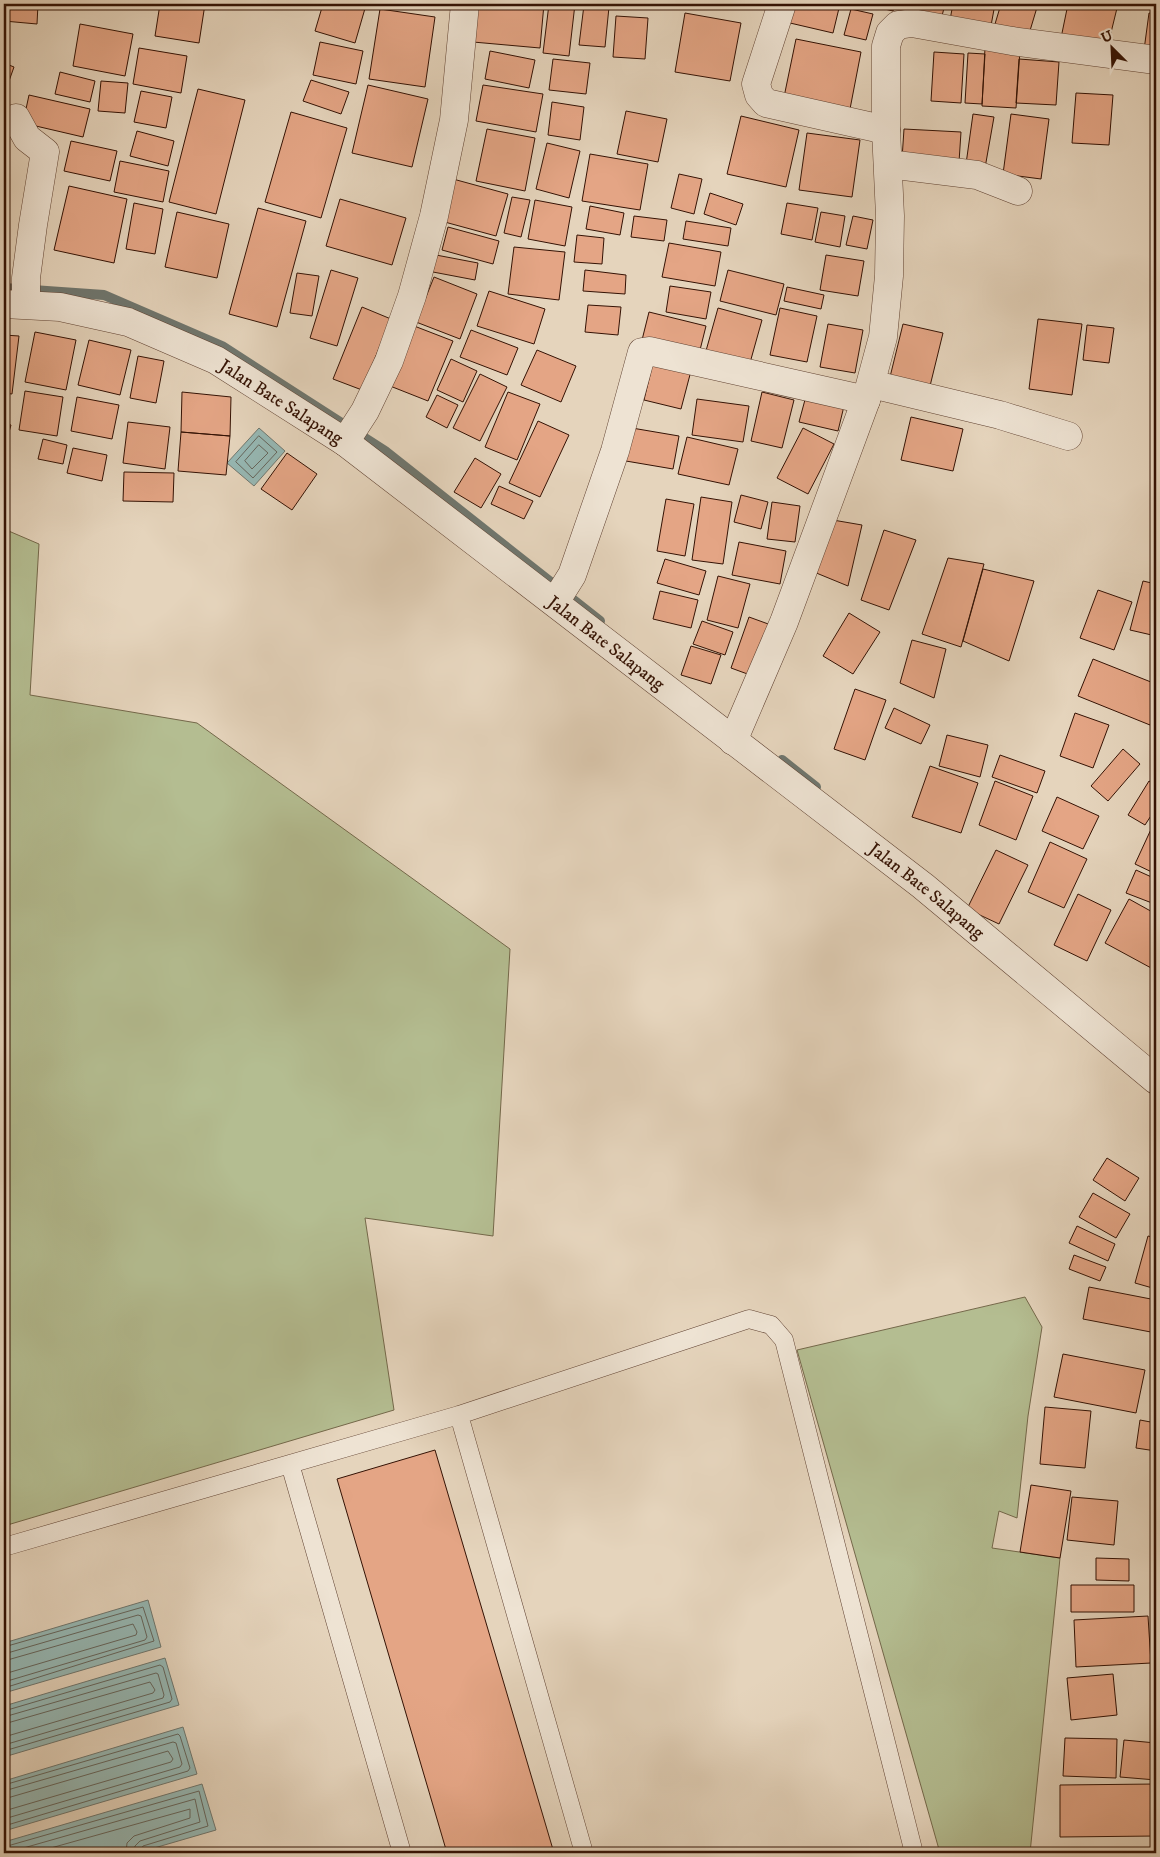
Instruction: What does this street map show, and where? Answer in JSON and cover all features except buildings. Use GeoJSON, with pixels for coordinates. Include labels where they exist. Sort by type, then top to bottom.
{"type":"FeatureCollection","features":[{"type":"Feature","properties":{"kind":"street"},"geometry":{"type":"LineString","coordinates":[[348,438],[389,361],[412,296],[434,216],[454,120],[464,4]]}},
{"type":"Feature","properties":{"kind":"street"},"geometry":{"type":"LineString","coordinates":[[781,4],[756,84],[759,96],[766,103],[886,130]]}},
{"type":"Feature","properties":{"kind":"street"},"geometry":{"type":"LineString","coordinates":[[739,729],[784,622],[868,392],[883,337],[889,276],[890,216],[886,130],[886,46],[890,33],[898,25],[912,23],[1012,41],[1156,60]]}},
{"type":"Feature","properties":{"kind":"street"},"geometry":{"type":"LineString","coordinates":[[16,118],[27,138],[46,152],[20,296]]}},
{"type":"Feature","properties":{"kind":"street"},"geometry":{"type":"LineString","coordinates":[[888,164],[976,175],[1018,191]]}},
{"type":"Feature","properties":{"kind":"street","name":"Jalan Bate Salapang"},"geometry":{"type":"LineString","coordinates":[[20,296],[128,322],[163,337],[216,360],[348,438],[398,485],[562,590],[739,729],[923,886],[1156,1080]]}},
{"type":"Feature","properties":{"kind":"street"},"geometry":{"type":"LineString","coordinates":[[562,590],[615,452],[642,352],[649,351],[1000,415],[1068,436]]}},
{"type":"Feature","properties":{"kind":"lane"},"geometry":{"type":"LineString","coordinates":[[4,1547],[459,1415],[749,1320],[771,1325],[784,1340],[914,1853]]}},
{"type":"Feature","properties":{"kind":"lane"},"geometry":{"type":"LineString","coordinates":[[459,1415],[584,1853]]}},
{"type":"Feature","properties":{"kind":"lane"},"geometry":{"type":"LineString","coordinates":[[290,1464],[399,1852]]}},
{"type":"Feature","properties":{"kind":"green space"},"geometry":{"type":"Polygon","coordinates":[[[4,529],[39,544],[30,695],[197,723],[510,949],[493,1236],[365,1218],[394,1410],[4,1526],[4,529]]]}},
{"type":"Feature","properties":{"kind":"green space"},"geometry":{"type":"Polygon","coordinates":[[[1025,1297],[1042,1327],[1028,1416],[1017,1518],[999,1511],[992,1548],[1060,1558],[1030,1853],[940,1853],[797,1350],[1025,1297]]]}},
{"type":"Feature","properties":{"kind":"water"},"geometry":{"type":"Polygon","coordinates":[[[259,428],[285,451],[254,486],[227,463],[259,428]]]}},
{"type":"Feature","properties":{"kind":"water"},"geometry":{"type":"Polygon","coordinates":[[[148,1600],[161,1647],[4,1693],[4,1643],[148,1600]]]}},
{"type":"Feature","properties":{"kind":"water"},"geometry":{"type":"Polygon","coordinates":[[[165,1658],[179,1705],[4,1757],[4,1706],[165,1658]]]}},
{"type":"Feature","properties":{"kind":"water"},"geometry":{"type":"Polygon","coordinates":[[[183,1727],[197,1774],[4,1831],[4,1781],[183,1727]]]}},
{"type":"Feature","properties":{"kind":"water"},"geometry":{"type":"Polygon","coordinates":[[[202,1784],[216,1830],[137,1853],[4,1853],[4,1842],[202,1784]]]}},
{"type":"Feature","properties":{"kind":"waterway"},"geometry":{"type":"LineString","coordinates":[[4,288],[104,295],[222,346],[385,451],[600,621]]}},
{"type":"Feature","properties":{"kind":"waterway"},"geometry":{"type":"LineString","coordinates":[[782,760],[816,787]]}}]}
